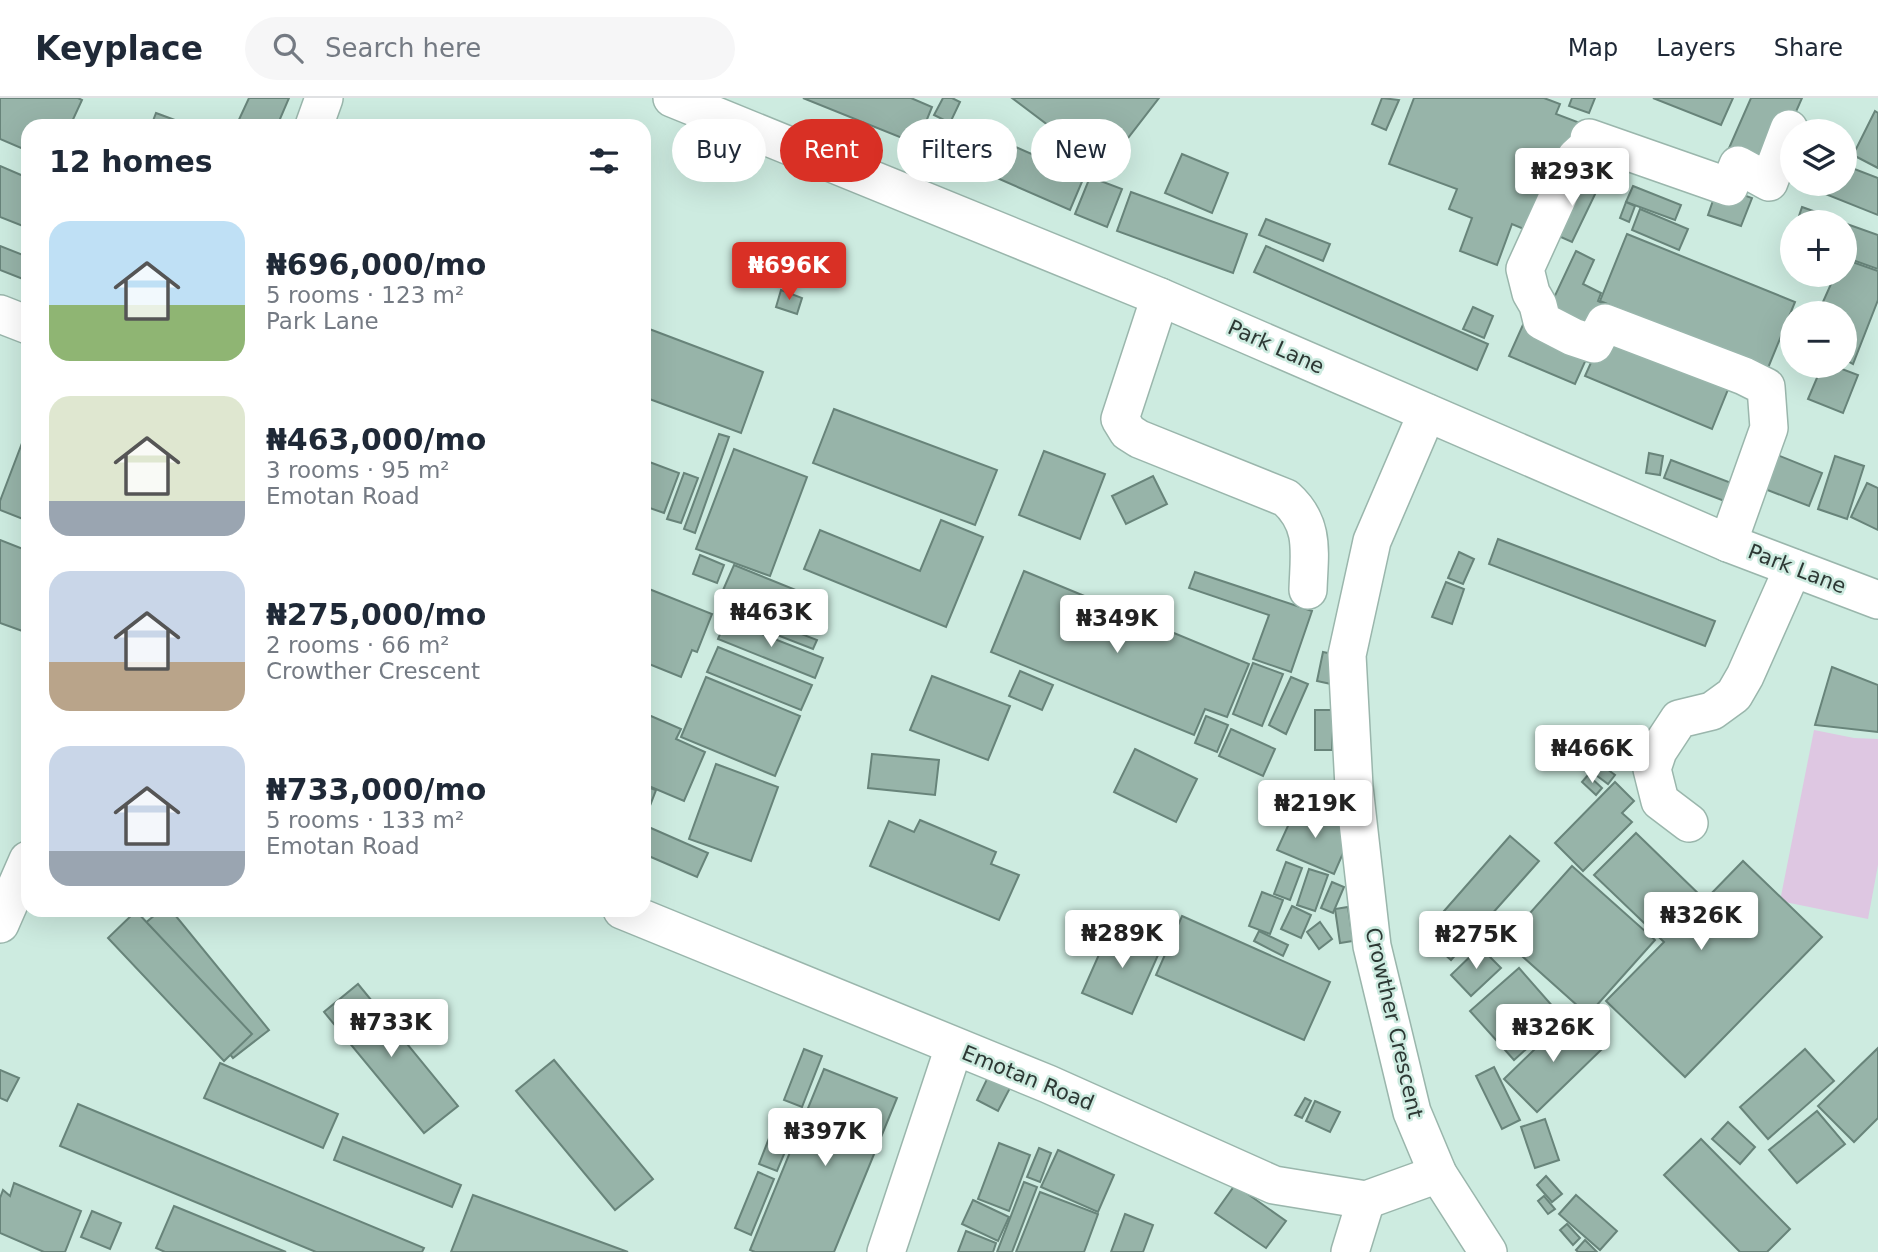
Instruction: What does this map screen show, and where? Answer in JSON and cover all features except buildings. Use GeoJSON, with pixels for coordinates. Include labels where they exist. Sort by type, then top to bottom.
{"type":"FeatureCollection","features":[{"type":"Feature","properties":{"kind":"street"},"geometry":{"type":"LineString","coordinates":[[316,119],[324,98]]}},
{"type":"Feature","properties":{"kind":"street","name":"Park Lane"},"geometry":{"type":"LineString","coordinates":[[672,98],[1160,297],[1728,543],[1878,600]]}},
{"type":"Feature","properties":{"kind":"street"},"geometry":{"type":"LineString","coordinates":[[1728,543],[1769,428],[1766,387],[1605,323],[1594,344],[1573,337],[1542,321],[1525,269],[1576,157],[1589,145],[1589,138],[1729,187],[1738,165],[1769,183],[1780,153]]}},
{"type":"Feature","properties":{"kind":"street"},"geometry":{"type":"LineString","coordinates":[[1160,297],[1120,419],[1128,432],[1139,439],[1286,498],[1296,507],[1310,533],[1308,590]]}},
{"type":"Feature","properties":{"kind":"street"},"geometry":{"type":"LineString","coordinates":[[0,314],[21,322]]}},
{"type":"Feature","properties":{"kind":"street","name":"Crowther Crescent"},"geometry":{"type":"LineString","coordinates":[[1427,413],[1372,541],[1347,655],[1354,787],[1372,946],[1412,1112],[1438,1174],[1488,1252]]}},
{"type":"Feature","properties":{"kind":"street"},"geometry":{"type":"LineString","coordinates":[[1689,823],[1660,801],[1651,769],[1658,751],[1679,719],[1712,711],[1734,695],[1793,568]]}},
{"type":"Feature","properties":{"kind":"street"},"geometry":{"type":"LineString","coordinates":[[0,924],[21,875]]}},
{"type":"Feature","properties":{"kind":"street","name":"Emotan Road"},"geometry":{"type":"LineString","coordinates":[[639,917],[1048,1084],[1275,1185],[1366,1200],[1438,1174]]}},
{"type":"Feature","properties":{"kind":"street"},"geometry":{"type":"LineString","coordinates":[[886,1252],[954,1047]]}},
{"type":"Feature","properties":{"kind":"street"},"geometry":{"type":"LineString","coordinates":[[1350,1252],[1366,1200]]}},
{"type":"Feature","properties":{"kind":"shaded area"},"geometry":{"type":"Polygon","coordinates":[[[1814,730],[1854,738],[1878,739],[1878,865],[1868,919],[1780,901],[1814,730]]]}}]}
